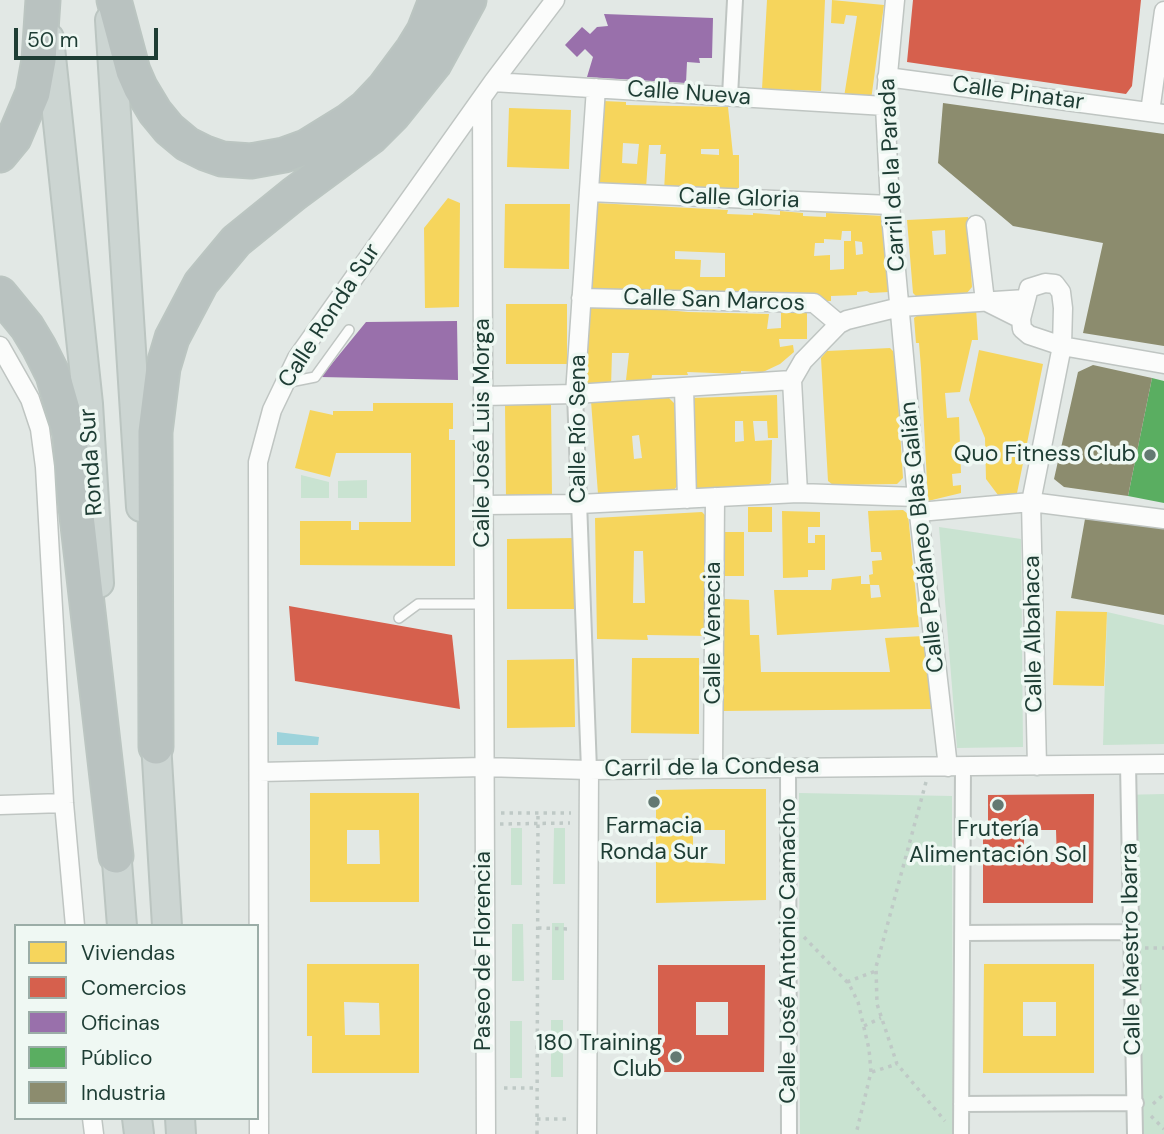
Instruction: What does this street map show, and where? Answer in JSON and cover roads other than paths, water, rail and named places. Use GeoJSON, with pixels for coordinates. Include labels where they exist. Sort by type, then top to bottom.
{"type":"FeatureCollection","features":[{"type":"Feature","properties":{"kind":"highway"},"geometry":{"type":"LineString","coordinates":[[0,155],[14,138],[33,93],[44,0]]}},
{"type":"Feature","properties":{"kind":"highway"},"geometry":{"type":"LineString","coordinates":[[114,0],[133,71],[155,112],[169,129],[187,144],[205,153],[222,159],[251,161],[284,155],[306,147],[366,107],[384,89],[413,50],[436,0]]}},
{"type":"Feature","properties":{"kind":"highway"},"geometry":{"type":"LineString","coordinates":[[156,747],[155,432],[163,368],[172,338],[201,283],[236,241],[371,137],[393,115],[434,64],[469,0]]}},
{"type":"Feature","properties":{"kind":"highway"},"geometry":{"type":"LineString","coordinates":[[0,294],[27,327],[49,366],[70,434],[74,490],[117,856]]}},
{"type":"Feature","properties":{"kind":"main road","name":"Ronda Sur"},"geometry":{"type":"LineString","coordinates":[[44,0],[88,404],[122,924]]}},
{"type":"Feature","properties":{"kind":"main road","name":"Ronda Sur"},"geometry":{"type":"LineString","coordinates":[[108,0],[167,924]]}},
{"type":"Feature","properties":{"kind":"street","name":"Calle Ronda Sur"},"geometry":{"type":"LineString","coordinates":[[259,1134],[258,461],[272,410],[297,358],[493,82],[555,0]]}},
{"type":"Feature","properties":{"kind":"street"},"geometry":{"type":"LineString","coordinates":[[730,96],[735,0]]}},
{"type":"Feature","properties":{"kind":"street","name":"Carril de la Parada"},"geometry":{"type":"LineString","coordinates":[[895,0],[885,106],[890,205],[900,307]]}},
{"type":"Feature","properties":{"kind":"street","name":"Calle Pinatar"},"geometry":{"type":"LineString","coordinates":[[887,77],[1157,113],[1164,11]]}},
{"type":"Feature","properties":{"kind":"street","name":"Calle Nueva"},"geometry":{"type":"LineString","coordinates":[[493,82],[885,106]]}},
{"type":"Feature","properties":{"kind":"street","name":"Calle Río Sena"},"geometry":{"type":"LineString","coordinates":[[589,770],[575,394],[596,88]]}},
{"type":"Feature","properties":{"kind":"street","name":"Calle José Luis Morga"},"geometry":{"type":"LineString","coordinates":[[482,100],[484,767]]}},
{"type":"Feature","properties":{"kind":"street","name":"Calle Gloria"},"geometry":{"type":"LineString","coordinates":[[589,192],[890,205]]}},
{"type":"Feature","properties":{"kind":"street"},"geometry":{"type":"LineString","coordinates":[[976,225],[985,301]]}},
{"type":"Feature","properties":{"kind":"street","name":"Calle Albahaca"},"geometry":{"type":"LineString","coordinates":[[1026,299],[1029,288],[1034,285],[1055,284],[1061,292],[1063,308],[1062,346],[1031,502],[1037,766]]}},
{"type":"Feature","properties":{"kind":"street","name":"Calle San Marcos"},"geometry":{"type":"LineString","coordinates":[[581,298],[814,303],[839,324]]}},
{"type":"Feature","properties":{"kind":"street"},"geometry":{"type":"LineString","coordinates":[[798,493],[792,380],[803,361],[839,324],[847,320],[900,307],[1026,299],[1021,319],[1023,329],[1029,335],[1062,346],[1164,364]]}},
{"type":"Feature","properties":{"kind":"street"},"geometry":{"type":"LineString","coordinates":[[985,301],[1021,319]]}},
{"type":"Feature","properties":{"kind":"street","name":"Calle Pedáneo Blas Galián"},"geometry":{"type":"LineString","coordinates":[[900,307],[918,504],[947,767]]}},
{"type":"Feature","properties":{"kind":"street"},"geometry":{"type":"LineString","coordinates":[[0,346],[30,399],[40,429],[46,467],[64,803],[75,924]]}},
{"type":"Feature","properties":{"kind":"street"},"geometry":{"type":"LineString","coordinates":[[483,396],[575,394],[792,380]]}},
{"type":"Feature","properties":{"kind":"street"},"geometry":{"type":"LineString","coordinates":[[684,387],[687,499]]}},
{"type":"Feature","properties":{"kind":"street"},"geometry":{"type":"LineString","coordinates":[[483,505],[579,505],[798,493],[918,504],[1031,502],[1164,519]]}},
{"type":"Feature","properties":{"kind":"street","name":"Calle Venecia"},"geometry":{"type":"LineString","coordinates":[[713,768],[715,497]]}},
{"type":"Feature","properties":{"kind":"street","name":"Calle Maestro Ibarra"},"geometry":{"type":"LineString","coordinates":[[1128,764],[1131,932],[1141,1107],[1135,1134]]}},
{"type":"Feature","properties":{"kind":"street","name":"Carril de la Condesa"},"geometry":{"type":"LineString","coordinates":[[260,772],[484,767],[589,770],[1164,764]]}},
{"type":"Feature","properties":{"kind":"street","name":"Paseo de Florencia"},"geometry":{"type":"LineString","coordinates":[[484,767],[491,818],[485,1134]]}},
{"type":"Feature","properties":{"kind":"street","name":"Calle José Antonio Camacho"},"geometry":{"type":"LineString","coordinates":[[788,767],[789,1134]]}},
{"type":"Feature","properties":{"kind":"street"},"geometry":{"type":"LineString","coordinates":[[947,767],[962,933],[961,1134]]}},
{"type":"Feature","properties":{"kind":"street"},"geometry":{"type":"LineString","coordinates":[[583,1127],[589,770]]}},
{"type":"Feature","properties":{"kind":"street"},"geometry":{"type":"LineString","coordinates":[[0,805],[64,803]]}},
{"type":"Feature","properties":{"kind":"street"},"geometry":{"type":"LineString","coordinates":[[962,933],[1131,932]]}},
{"type":"Feature","properties":{"kind":"street"},"geometry":{"type":"LineString","coordinates":[[961,1104],[1141,1107]]}},
{"type":"Feature","properties":{"kind":"lane"},"geometry":{"type":"LineString","coordinates":[[283,384],[315,377],[349,330]]}},
{"type":"Feature","properties":{"kind":"lane"},"geometry":{"type":"LineString","coordinates":[[399,618],[418,604],[484,604]]}},
{"type":"Feature","properties":{"kind":"water"},"geometry":{"type":"Polygon","coordinates":[[[277,732],[319,737],[318,745],[277,745],[277,732]]]}},
{"type":"Feature","properties":{"kind":"place","name":"Quo Fitness Club"},"geometry":{"type":"Point","coordinates":[1150,455]}},
{"type":"Feature","properties":{"kind":"place","name":"Farmacia Ronda Sur"},"geometry":{"type":"Point","coordinates":[654,802]}},
{"type":"Feature","properties":{"kind":"place","name":"Frutería Alimentación Sol"},"geometry":{"type":"Point","coordinates":[998,805]}},
{"type":"Feature","properties":{"kind":"place","name":"180 Training Club"},"geometry":{"type":"Point","coordinates":[676,1057]}}]}
